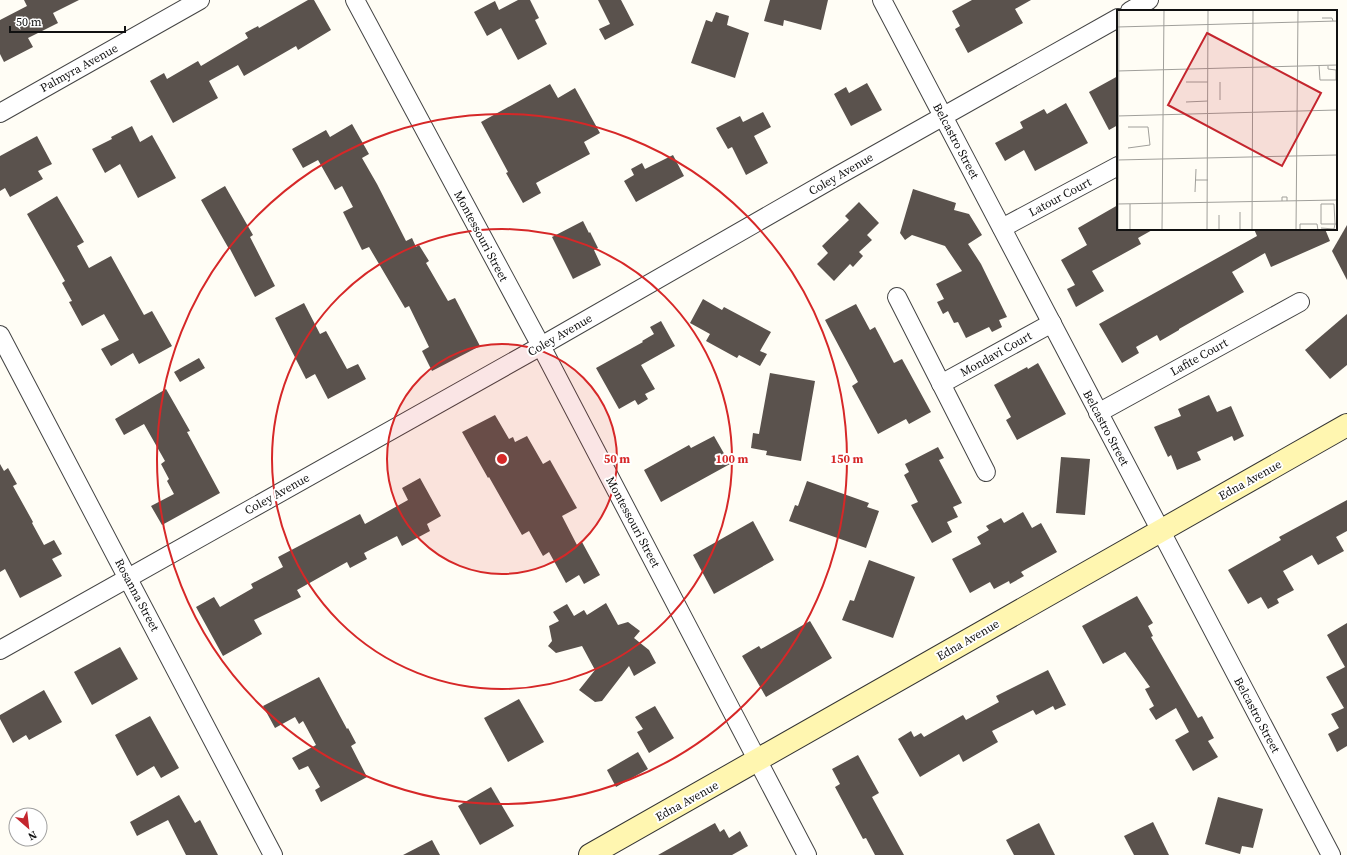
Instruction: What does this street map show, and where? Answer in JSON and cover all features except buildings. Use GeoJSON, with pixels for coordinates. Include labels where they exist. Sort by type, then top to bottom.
{"type":"FeatureCollection","features":[{"type":"Feature","properties":{"kind":"street","name":"Palmyra Avenue"},"geometry":{"type":"LineString","coordinates":[[0,113],[200,0]]}},
{"type":"Feature","properties":{"kind":"street","name":"Montessouri Street"},"geometry":{"type":"LineString","coordinates":[[355,0],[541,346],[759,760],[807,855]]}},
{"type":"Feature","properties":{"kind":"street","name":"Belcastro Street"},"geometry":{"type":"LineString","coordinates":[[882,0],[1331,855]]}},
{"type":"Feature","properties":{"kind":"street"},"geometry":{"type":"LineString","coordinates":[[1132,10],[1149,0]]}},
{"type":"Feature","properties":{"kind":"street","name":"Coley Avenue"},"geometry":{"type":"LineString","coordinates":[[0,650],[541,346],[942,116],[1117,19]]}},
{"type":"Feature","properties":{"kind":"street","name":"Latour Court"},"geometry":{"type":"LineString","coordinates":[[1002,228],[1117,167]]}},
{"type":"Feature","properties":{"kind":"street"},"geometry":{"type":"LineString","coordinates":[[897,297],[986,472]]}},
{"type":"Feature","properties":{"kind":"street","name":"Lafite Court"},"geometry":{"type":"LineString","coordinates":[[1098,413],[1300,302]]}},
{"type":"Feature","properties":{"kind":"street","name":"Mondavi Court"},"geometry":{"type":"LineString","coordinates":[[941,384],[1052,323]]}},
{"type":"Feature","properties":{"kind":"street","name":"Rosanna Street"},"geometry":{"type":"LineString","coordinates":[[0,335],[273,855]]}},
{"type":"Feature","properties":{"kind":"street","name":"Edna Avenue"},"geometry":{"type":"LineString","coordinates":[[590,855],[1160,530],[1347,426]]}}]}
